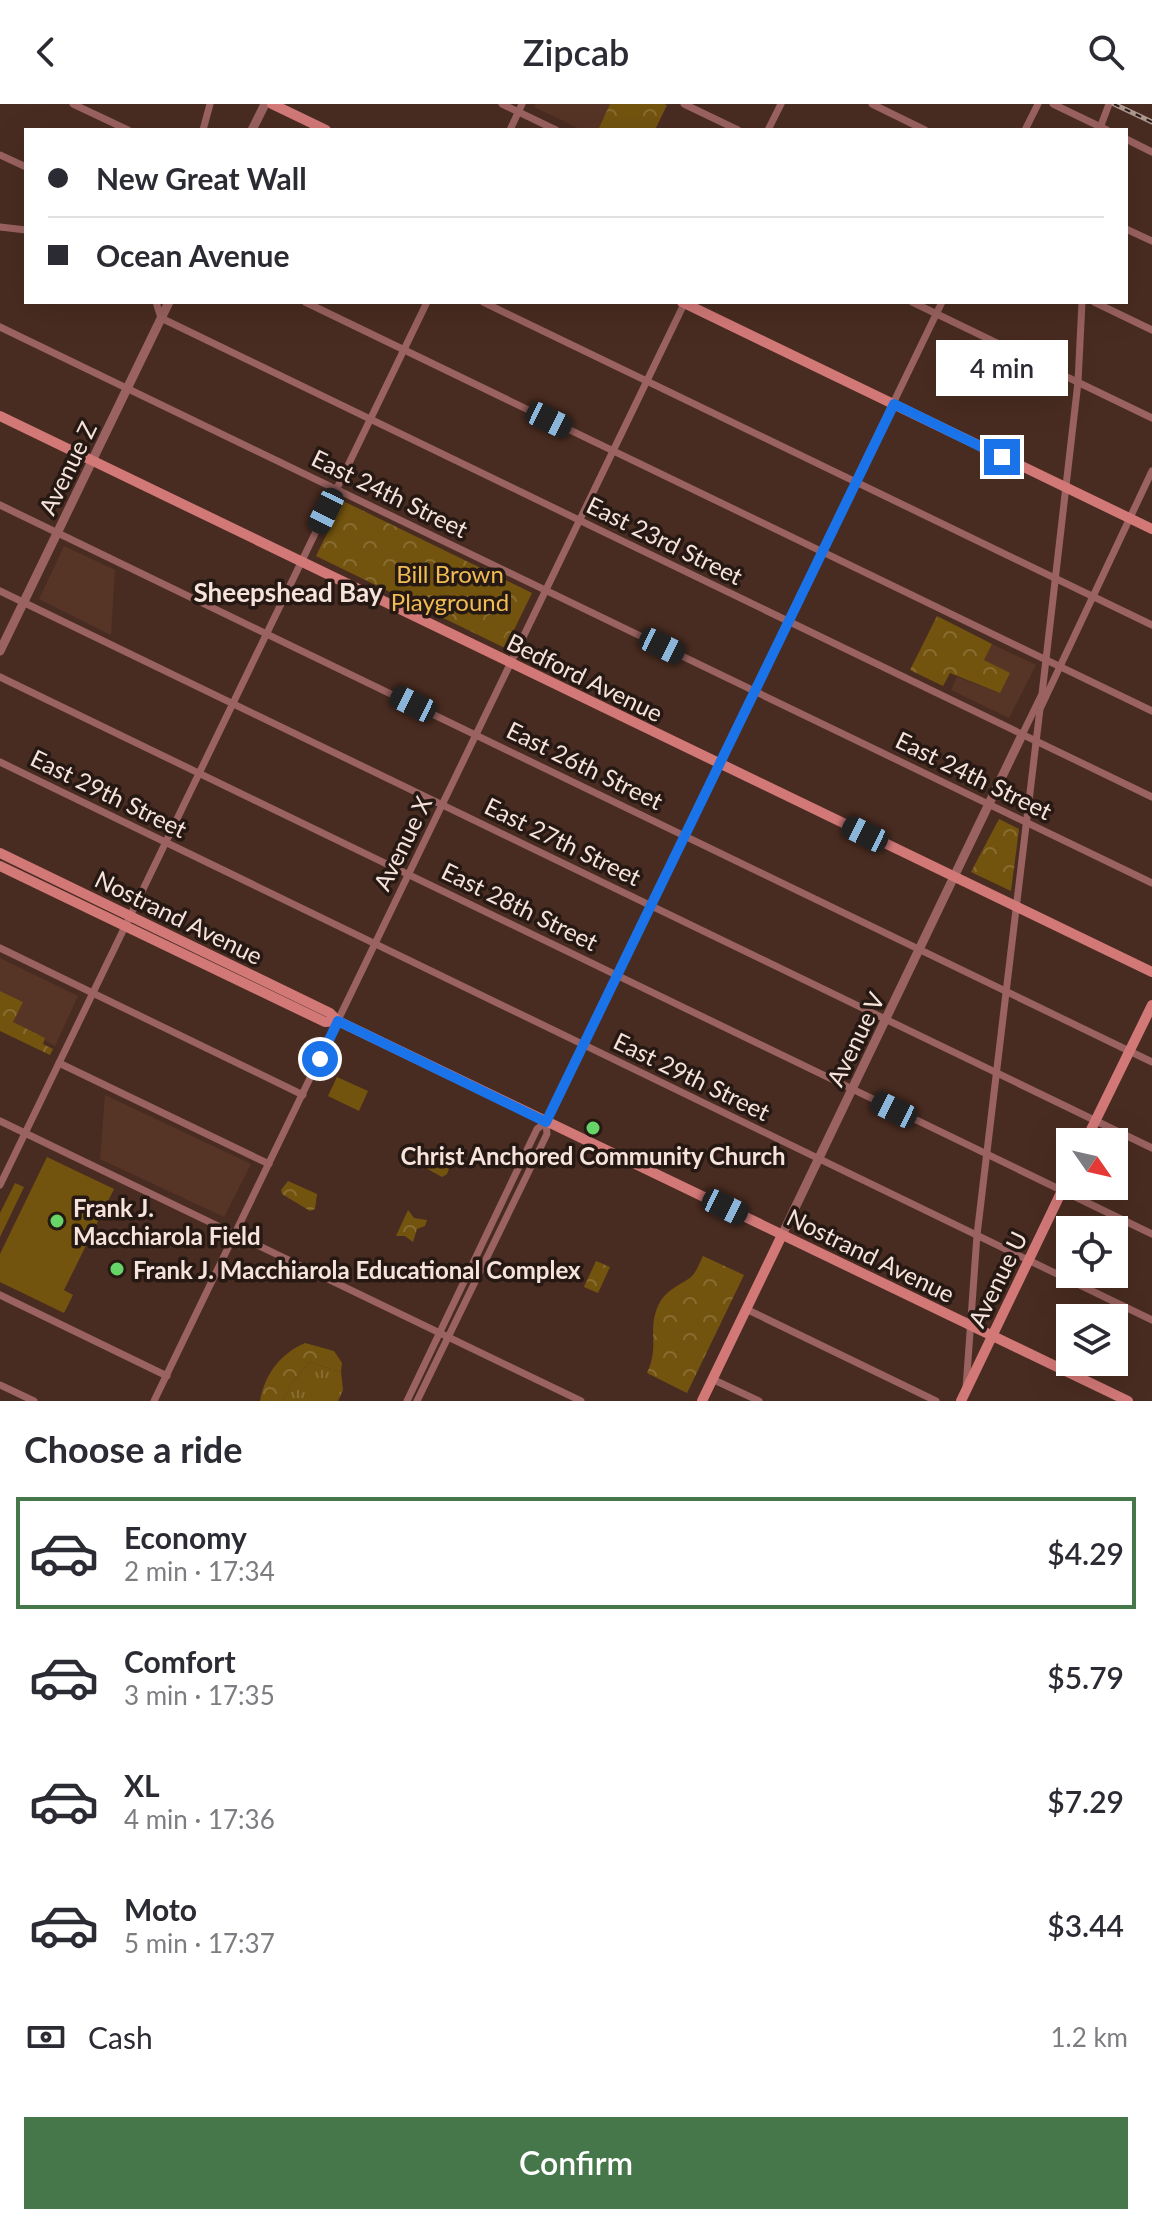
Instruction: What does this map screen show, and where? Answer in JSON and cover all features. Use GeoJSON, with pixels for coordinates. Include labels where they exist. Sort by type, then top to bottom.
{"type":"FeatureCollection","features":[{"type":"Feature","properties":{"kind":"main road"},"geometry":{"type":"LineString","coordinates":[[272,104],[322,128]]}},
{"type":"Feature","properties":{"kind":"main road"},"geometry":{"type":"LineString","coordinates":[[688,304],[1152,529]]}},
{"type":"Feature","properties":{"kind":"main road","name":"Bedford Avenue"},"geometry":{"type":"LineString","coordinates":[[0,416],[1152,972]]}},
{"type":"Feature","properties":{"kind":"main road","name":"Nostrand Avenue"},"geometry":{"type":"LineString","coordinates":[[0,853],[131,914],[330,1013],[338,1021],[1128,1401]]}},
{"type":"Feature","properties":{"kind":"main road","name":"Nostrand Avenue"},"geometry":{"type":"LineString","coordinates":[[0,866],[325,1022],[338,1021]]}},
{"type":"Feature","properties":{"kind":"main road"},"geometry":{"type":"LineString","coordinates":[[1092,1128],[1152,1005]]}},
{"type":"Feature","properties":{"kind":"main road","name":"Avenue U"},"geometry":{"type":"LineString","coordinates":[[961,1401],[1057,1200]]}},
{"type":"Feature","properties":{"kind":"main road","name":"Avenue V"},"geometry":{"type":"LineString","coordinates":[[702,1401],[782,1235]]}},
{"type":"Feature","properties":{"kind":"street"},"geometry":{"type":"LineString","coordinates":[[73,104],[124,128]]}},
{"type":"Feature","properties":{"kind":"street"},"geometry":{"type":"LineString","coordinates":[[204,128],[210,104]]}},
{"type":"Feature","properties":{"kind":"street"},"geometry":{"type":"LineString","coordinates":[[253,128],[265,104]]}},
{"type":"Feature","properties":{"kind":"street"},"geometry":{"type":"LineString","coordinates":[[502,104],[520,108],[553,128]]}},
{"type":"Feature","properties":{"kind":"street"},"geometry":{"type":"LineString","coordinates":[[684,104],[734,128]]}},
{"type":"Feature","properties":{"kind":"street"},"geometry":{"type":"LineString","coordinates":[[769,128],[781,104]]}},
{"type":"Feature","properties":{"kind":"street"},"geometry":{"type":"LineString","coordinates":[[872,104],[921,128]]}},
{"type":"Feature","properties":{"kind":"street"},"geometry":{"type":"LineString","coordinates":[[1026,128],[1038,104]]}},
{"type":"Feature","properties":{"kind":"street"},"geometry":{"type":"LineString","coordinates":[[1053,104],[1100,128]]}},
{"type":"Feature","properties":{"kind":"street"},"geometry":{"type":"LineString","coordinates":[[1102,128],[1109,104]]}},
{"type":"Feature","properties":{"kind":"street"},"geometry":{"type":"LineString","coordinates":[[511,128],[520,108]]}},
{"type":"Feature","properties":{"kind":"street"},"geometry":{"type":"LineString","coordinates":[[1128,140],[1152,152]]}},
{"type":"Feature","properties":{"kind":"street"},"geometry":{"type":"LineString","coordinates":[[0,155],[24,166]]}},
{"type":"Feature","properties":{"kind":"street"},"geometry":{"type":"LineString","coordinates":[[0,227],[24,230]]}},
{"type":"Feature","properties":{"kind":"street"},"geometry":{"type":"LineString","coordinates":[[1128,230],[1152,241]]}},
{"type":"Feature","properties":{"kind":"street"},"geometry":{"type":"LineString","coordinates":[[157,304],[161,318]]}},
{"type":"Feature","properties":{"kind":"street","name":"Avenue Z"},"geometry":{"type":"LineString","coordinates":[[0,651],[168,304]]}},
{"type":"Feature","properties":{"kind":"street"},"geometry":{"type":"LineString","coordinates":[[309,304],[1152,711]]}},
{"type":"Feature","properties":{"kind":"street"},"geometry":{"type":"LineString","coordinates":[[0,1185],[426,304]]}},
{"type":"Feature","properties":{"kind":"street"},"geometry":{"type":"LineString","coordinates":[[487,304],[1152,625]]}},
{"type":"Feature","properties":{"kind":"street","name":"Avenue X"},"geometry":{"type":"LineString","coordinates":[[154,1401],[683,304]]}},
{"type":"Feature","properties":{"kind":"street"},"geometry":{"type":"LineString","coordinates":[[916,304],[1152,418]]}},
{"type":"Feature","properties":{"kind":"street"},"geometry":{"type":"LineString","coordinates":[[407,1401],[537,1129],[546,1122],[941,304]]}},
{"type":"Feature","properties":{"kind":"street"},"geometry":{"type":"LineString","coordinates":[[1045,659],[1078,382],[1082,304]]}},
{"type":"Feature","properties":{"kind":"street"},"geometry":{"type":"LineString","coordinates":[[1098,304],[1152,330]]}},
{"type":"Feature","properties":{"kind":"street","name":"East 23rd Street"},"geometry":{"type":"LineString","coordinates":[[161,318],[1152,797]]}},
{"type":"Feature","properties":{"kind":"street","name":"East 24th Street"},"geometry":{"type":"LineString","coordinates":[[0,327],[1152,883]]}},
{"type":"Feature","properties":{"kind":"street"},"geometry":{"type":"LineString","coordinates":[[966,1390],[977,1235],[1040,709],[1152,471]]}},
{"type":"Feature","properties":{"kind":"street","name":"East 26th Street"},"geometry":{"type":"LineString","coordinates":[[0,505],[1152,1062]]}},
{"type":"Feature","properties":{"kind":"street","name":"East 27th Street"},"geometry":{"type":"LineString","coordinates":[[0,591],[1152,1148]]}},
{"type":"Feature","properties":{"kind":"street","name":"Avenue V"},"geometry":{"type":"LineString","coordinates":[[782,1235],[1042,694],[1045,659]]}},
{"type":"Feature","properties":{"kind":"street","name":"East 28th Street"},"geometry":{"type":"LineString","coordinates":[[0,677],[1056,1187]]}},
{"type":"Feature","properties":{"kind":"street","name":"East 29th Street"},"geometry":{"type":"LineString","coordinates":[[0,762],[1152,1320]]}},
{"type":"Feature","properties":{"kind":"street"},"geometry":{"type":"LineString","coordinates":[[0,948],[303,1095]]}},
{"type":"Feature","properties":{"kind":"street"},"geometry":{"type":"LineString","coordinates":[[59,1063],[269,1164]]}},
{"type":"Feature","properties":{"kind":"street"},"geometry":{"type":"LineString","coordinates":[[0,1121],[581,1401]]}},
{"type":"Feature","properties":{"kind":"street"},"geometry":{"type":"LineString","coordinates":[[417,1401],[547,1134],[546,1122]]}},
{"type":"Feature","properties":{"kind":"street","name":"East 28th Street"},"geometry":{"type":"LineString","coordinates":[[1082,1200],[1152,1234]]}},
{"type":"Feature","properties":{"kind":"street"},"geometry":{"type":"LineString","coordinates":[[0,1295],[167,1376]]}},
{"type":"Feature","properties":{"kind":"street"},"geometry":{"type":"LineString","coordinates":[[746,1309],[936,1401]]}},
{"type":"Feature","properties":{"kind":"street"},"geometry":{"type":"LineString","coordinates":[[712,1379],[759,1401]]}},
{"type":"Feature","properties":{"kind":"street"},"geometry":{"type":"LineString","coordinates":[[0,1385],[34,1401]]}},
{"type":"Feature","properties":{"kind":"shaded area"},"geometry":{"type":"Polygon","coordinates":[[[536,104],[610,104],[599,128],[578,128],[534,107],[536,104]]]}},
{"type":"Feature","properties":{"kind":"shaded area"},"geometry":{"type":"Polygon","coordinates":[[[64,546],[115,570],[111,635],[39,599],[64,546]]]}},
{"type":"Feature","properties":{"kind":"shaded area"},"geometry":{"type":"Polygon","coordinates":[[[992,644],[1036,665],[1009,718],[951,690],[957,677],[1000,693],[984,660],[992,644]]]}},
{"type":"Feature","properties":{"kind":"shaded area"},"geometry":{"type":"Polygon","coordinates":[[[0,958],[78,996],[55,1046],[13,1022],[23,1002],[0,991],[0,958]]]}},
{"type":"Feature","properties":{"kind":"shaded area"},"geometry":{"type":"Polygon","coordinates":[[[105,1095],[251,1164],[224,1217],[100,1159],[105,1095]]]}},
{"type":"Feature","properties":{"kind":"green space"},"geometry":{"type":"Polygon","coordinates":[[[610,104],[667,105],[656,128],[599,128],[610,104]]]}},
{"type":"Feature","properties":{"kind":"green space"},"geometry":{"type":"Polygon","coordinates":[[[628,110],[652,126],[652,128],[618,128],[628,110]]]}},
{"type":"Feature","properties":{"kind":"green space","name":"Bill Brown Playground"},"geometry":{"type":"Polygon","coordinates":[[[343,501],[532,593],[505,648],[316,556],[343,501]]]}},
{"type":"Feature","properties":{"kind":"green space"},"geometry":{"type":"Polygon","coordinates":[[[494,609],[513,618],[502,640],[484,631],[494,609]]]}},
{"type":"Feature","properties":{"kind":"green space"},"geometry":{"type":"Polygon","coordinates":[[[937,616],[992,644],[984,660],[1010,673],[1000,693],[950,673],[943,686],[910,670],[937,616]]]}},
{"type":"Feature","properties":{"kind":"green space"},"geometry":{"type":"Polygon","coordinates":[[[999,819],[1019,829],[1011,891],[971,872],[999,819]]]}},
{"type":"Feature","properties":{"kind":"green space"},"geometry":{"type":"Polygon","coordinates":[[[0,991],[23,1002],[13,1022],[45,1038],[43,1044],[53,1049],[50,1055],[0,1031],[0,991]]]}},
{"type":"Feature","properties":{"kind":"green space"},"geometry":{"type":"Polygon","coordinates":[[[337,1077],[368,1091],[359,1111],[328,1096],[337,1077]]]}},
{"type":"Feature","properties":{"kind":"green space"},"geometry":{"type":"Polygon","coordinates":[[[435,1149],[445,1149],[453,1158],[447,1174],[442,1177],[426,1168],[435,1149]]]}},
{"type":"Feature","properties":{"kind":"green space","name":"Frank J. Macchiarola Field"},"geometry":{"type":"Polygon","coordinates":[[[47,1157],[114,1189],[64,1290],[73,1295],[64,1313],[0,1282],[0,1254],[47,1157]]]}},
{"type":"Feature","properties":{"kind":"green space"},"geometry":{"type":"Polygon","coordinates":[[[288,1181],[317,1194],[315,1209],[310,1211],[282,1194],[281,1190],[288,1181]]]}},
{"type":"Feature","properties":{"kind":"green space"},"geometry":{"type":"Polygon","coordinates":[[[15,1183],[24,1187],[0,1237],[0,1213],[15,1183]]]}},
{"type":"Feature","properties":{"kind":"green space"},"geometry":{"type":"Polygon","coordinates":[[[408,1210],[414,1218],[427,1220],[425,1226],[417,1229],[413,1242],[405,1236],[396,1236],[408,1210]]]}},
{"type":"Feature","properties":{"kind":"green space"},"geometry":{"type":"Polygon","coordinates":[[[703,1256],[744,1275],[687,1393],[647,1373],[653,1354],[653,1324],[658,1306],[668,1292],[693,1275],[703,1256]]]}},
{"type":"Feature","properties":{"kind":"green space"},"geometry":{"type":"Polygon","coordinates":[[[596,1261],[610,1267],[598,1293],[584,1287],[596,1261]]]}},
{"type":"Feature","properties":{"kind":"green space"},"geometry":{"type":"Polygon","coordinates":[[[305,1343],[334,1351],[342,1363],[341,1372],[309,1362],[291,1384],[283,1401],[260,1401],[275,1366],[288,1353],[305,1343]]]}},
{"type":"Feature","properties":{"kind":"green space"},"geometry":{"type":"Polygon","coordinates":[[[309,1362],[341,1372],[343,1390],[338,1401],[283,1401],[291,1384],[309,1362]]]}},
{"type":"Feature","properties":{"kind":"railway"},"geometry":{"type":"LineString","coordinates":[[1114,104],[1152,122]]}},
{"type":"Feature","properties":{"kind":"place","name":"Christ Anchored Community Church"},"geometry":{"type":"Point","coordinates":[593,1128]}},
{"type":"Feature","properties":{"kind":"place","name":"Frank J. Macchiarola Field"},"geometry":{"type":"Point","coordinates":[57,1221]}},
{"type":"Feature","properties":{"kind":"place","name":"Frank J. Macchiarola Educational Complex"},"geometry":{"type":"Point","coordinates":[117,1269]}},
{"type":"Feature","properties":{"kind":"district","name":"Sheepshead Bay"},"geometry":{"type":"Point","coordinates":[288,592]}},
{"type":"Feature","properties":{"kind":"route"},"geometry":{"type":"LineString","coordinates":[[320,1059],[338,1021],[546,1122],[894,404],[1002,457]]}}]}
